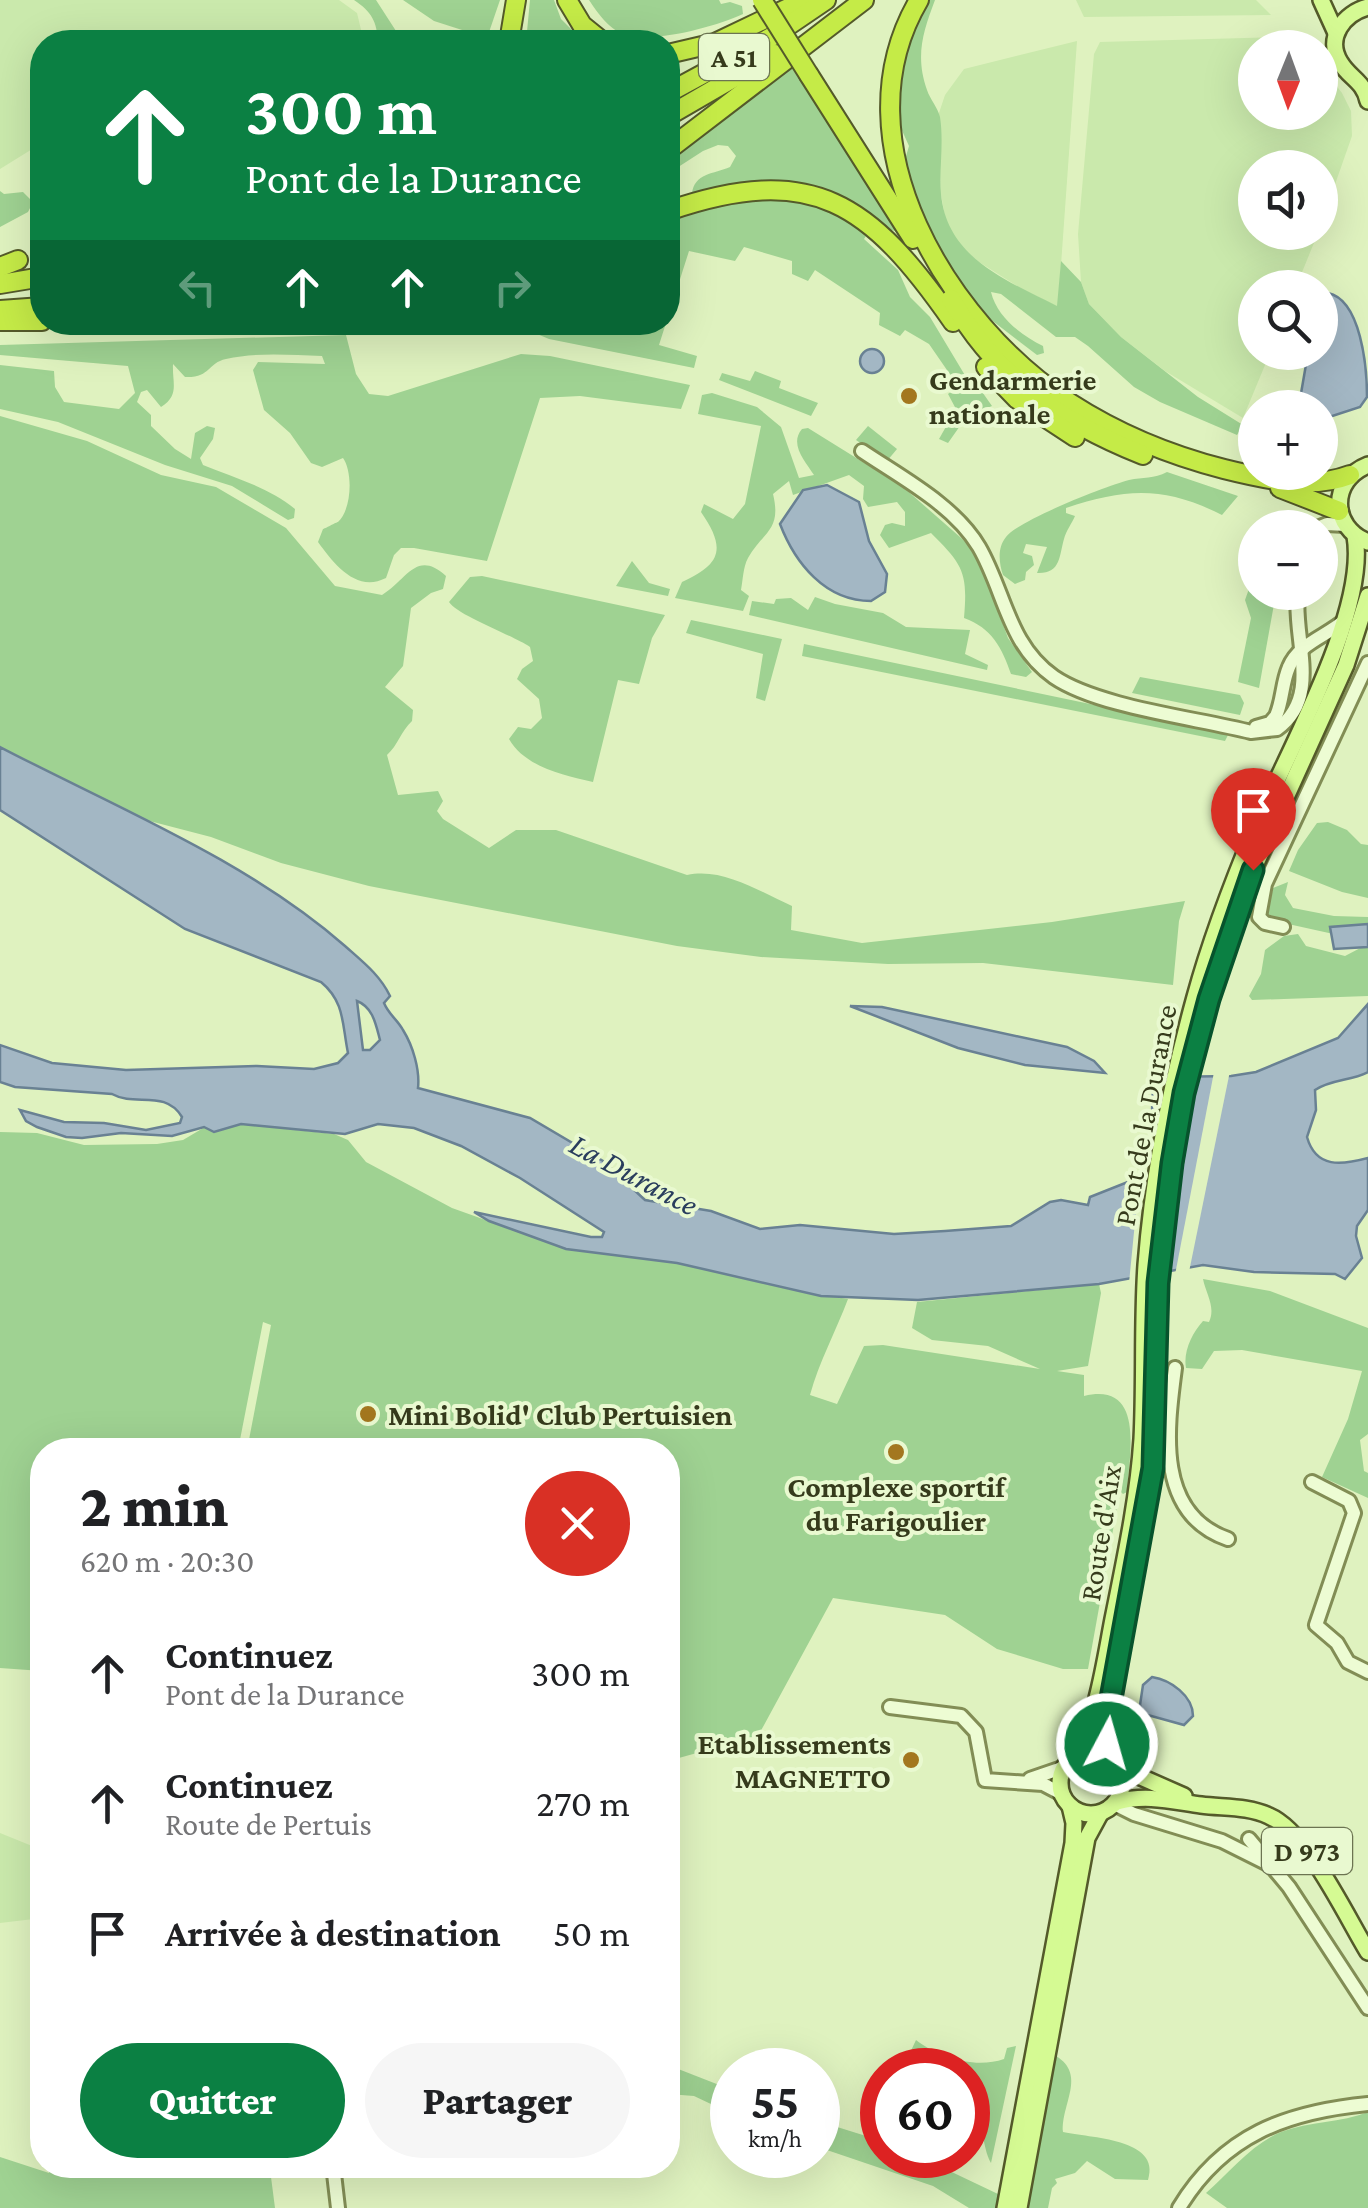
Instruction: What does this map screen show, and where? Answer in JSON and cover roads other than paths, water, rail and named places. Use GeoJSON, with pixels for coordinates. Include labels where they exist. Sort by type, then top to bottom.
{"type":"FeatureCollection","features":[{"type":"Feature","properties":{"kind":"highway"},"geometry":{"type":"LineString","coordinates":[[511,30],[516,0]]}},
{"type":"Feature","properties":{"kind":"highway"},"geometry":{"type":"LineString","coordinates":[[567,0],[588,30]]}},
{"type":"Feature","properties":{"kind":"highway"},"geometry":{"type":"LineString","coordinates":[[762,0],[951,298],[1000,357],[1143,455]]}},
{"type":"Feature","properties":{"kind":"highway"},"geometry":{"type":"LineString","coordinates":[[680,51],[715,42],[805,0]]}},
{"type":"Feature","properties":{"kind":"highway","name":"A 51"},"geometry":{"type":"LineString","coordinates":[[680,86],[773,36],[826,0]]}},
{"type":"Feature","properties":{"kind":"highway"},"geometry":{"type":"LineString","coordinates":[[680,141],[862,0]]}},
{"type":"Feature","properties":{"kind":"highway","name":"A 51"},"geometry":{"type":"LineString","coordinates":[[680,110],[732,82],[862,0]]}},
{"type":"Feature","properties":{"kind":"highway"},"geometry":{"type":"LineString","coordinates":[[919,0],[894,69],[894,152],[901,184],[922,236],[958,294],[987,328],[1116,436],[1232,471],[1318,484],[1350,475]]}},
{"type":"Feature","properties":{"kind":"highway"},"geometry":{"type":"LineString","coordinates":[[680,207],[716,195],[764,189],[800,191],[848,209],[872,224],[901,252],[972,349],[1012,395],[1078,438],[1101,448],[1282,489],[1352,528]]}},
{"type":"Feature","properties":{"kind":"highway"},"geometry":{"type":"LineString","coordinates":[[0,284],[30,279]]}},
{"type":"Feature","properties":{"kind":"highway"},"geometry":{"type":"LineString","coordinates":[[0,310],[30,307]]}},
{"type":"Feature","properties":{"kind":"highway"},"geometry":{"type":"LineString","coordinates":[[0,321],[30,321]]}},
{"type":"Feature","properties":{"kind":"main road"},"geometry":{"type":"LineString","coordinates":[[1321,0],[1335,30]]}},
{"type":"Feature","properties":{"kind":"main road"},"geometry":{"type":"LineString","coordinates":[[1332,0],[1365,8]]}},
{"type":"Feature","properties":{"kind":"main road"},"geometry":{"type":"LineString","coordinates":[[1338,30],[1344,19],[1365,8]]}},
{"type":"Feature","properties":{"kind":"main road"},"geometry":{"type":"LineString","coordinates":[[1338,56],[1346,70],[1361,77],[1368,101]]}},
{"type":"Feature","properties":{"kind":"main road"},"geometry":{"type":"LineString","coordinates":[[1223,932],[1255,828],[1326,675],[1348,617],[1358,574],[1343,485],[1350,475],[1368,465]]}},
{"type":"Feature","properties":{"kind":"main road"},"geometry":{"type":"LineString","coordinates":[[1223,932],[1346,664],[1368,596]]}},
{"type":"Feature","properties":{"kind":"main road","name":"Pont de la Durance"},"geometry":{"type":"LineString","coordinates":[[1150,1313],[1172,1121],[1199,1035],[1223,932]]}},
{"type":"Feature","properties":{"kind":"main road","name":"Route d'Aix"},"geometry":{"type":"LineString","coordinates":[[1070,1762],[1090,1726],[1101,1686],[1137,1488],[1150,1313]]}},
{"type":"Feature","properties":{"kind":"main road","name":"Route d'Aix"},"geometry":{"type":"LineString","coordinates":[[1114,1763],[1107,1744],[1108,1717],[1153,1468],[1150,1313]]}},
{"type":"Feature","properties":{"kind":"main road"},"geometry":{"type":"LineString","coordinates":[[1005,2208],[1073,1843],[1074,1823],[1060,1780],[1070,1762],[1097,1753],[1114,1763],[1122,1788],[1090,1830],[1084,1851],[1020,2208]]}},
{"type":"Feature","properties":{"kind":"main road","name":"D 973"},"geometry":{"type":"LineString","coordinates":[[1114,1763],[1206,1806]]}},
{"type":"Feature","properties":{"kind":"main road","name":"D 973"},"geometry":{"type":"LineString","coordinates":[[1110,1807],[1157,1798],[1262,1813],[1287,1826],[1368,1952]]}},
{"type":"Feature","properties":{"kind":"main road"},"geometry":{"type":"LineString","coordinates":[[1066,1800],[1084,1814],[1110,1807]]}},
{"type":"Feature","properties":{"kind":"street"},"geometry":{"type":"LineString","coordinates":[[862,450],[937,503],[970,536],[1029,655],[1052,676],[1098,697],[1260,732],[1277,730],[1300,691],[1304,671],[1297,610]]}},
{"type":"Feature","properties":{"kind":"street"},"geometry":{"type":"LineString","coordinates":[[1303,648],[1348,617]]}},
{"type":"Feature","properties":{"kind":"street"},"geometry":{"type":"LineString","coordinates":[[1283,927],[1265,923],[1259,917],[1264,884],[1368,663]]}},
{"type":"Feature","properties":{"kind":"street"},"geometry":{"type":"LineString","coordinates":[[1175,1368],[1167,1433],[1172,1472],[1194,1520],[1205,1530],[1228,1539]]}},
{"type":"Feature","properties":{"kind":"street"},"geometry":{"type":"LineString","coordinates":[[1312,1482],[1349,1501],[1354,1513],[1316,1625],[1337,1643],[1348,1662],[1368,1672]]}},
{"type":"Feature","properties":{"kind":"street"},"geometry":{"type":"LineString","coordinates":[[890,1707],[961,1716],[976,1732],[985,1780],[1023,1780],[1048,1785],[1066,1800]]}},
{"type":"Feature","properties":{"kind":"street"},"geometry":{"type":"LineString","coordinates":[[1023,1780],[1070,1762]]}},
{"type":"Feature","properties":{"kind":"street"},"geometry":{"type":"LineString","coordinates":[[1110,1807],[1222,1841],[1275,1868]]}},
{"type":"Feature","properties":{"kind":"street","name":"D 973"},"geometry":{"type":"LineString","coordinates":[[1249,1839],[1275,1868],[1368,2008]]}},
{"type":"Feature","properties":{"kind":"street"},"geometry":{"type":"LineString","coordinates":[[1179,2208],[1213,2165],[1253,2132],[1326,2109],[1368,2104]]}},
{"type":"Feature","properties":{"kind":"street"},"geometry":{"type":"LineString","coordinates":[[335,2178],[338,2208]]}},
{"type":"Feature","properties":{"kind":"water"},"geometry":{"type":"Polygon","coordinates":[[[1338,298],[1348,308],[1360,336],[1367,397],[1360,407],[1338,414],[1338,390],[1302,390],[1305,370],[1338,370],[1338,298]]]}},
{"type":"Feature","properties":{"kind":"water"},"geometry":{"type":"Polygon","coordinates":[[[872,349],[884,361],[872,373],[860,361],[872,349]]]}},
{"type":"Feature","properties":{"kind":"water"},"geometry":{"type":"Polygon","coordinates":[[[827,485],[859,502],[869,541],[887,574],[885,592],[871,601],[839,594],[814,577],[794,552],[780,524],[803,490],[827,485]]]}},
{"type":"Feature","properties":{"kind":"water","name":"La Durance"},"geometry":{"type":"Polygon","coordinates":[[[0,747],[223,861],[307,915],[376,975],[390,996],[384,1003],[388,1011],[410,1043],[418,1088],[530,1118],[603,1161],[645,1200],[711,1211],[760,1229],[800,1225],[894,1234],[945,1231],[1011,1226],[1050,1202],[1061,1200],[1088,1205],[1090,1197],[1143,1176],[1155,1134],[1153,1086],[1164,1077],[1256,1072],[1338,1038],[1368,1004],[1368,1072],[1315,1090],[1316,1110],[1307,1137],[1323,1160],[1340,1163],[1368,1158],[1368,1210],[1357,1226],[1356,1236],[1362,1258],[1345,1279],[1335,1274],[1254,1272],[1203,1265],[1099,1284],[918,1300],[821,1296],[677,1263],[566,1249],[489,1221],[474,1212],[591,1237],[602,1237],[604,1232],[520,1178],[461,1146],[414,1128],[378,1124],[345,1134],[241,1124],[214,1132],[204,1127],[172,1136],[121,1133],[66,1137],[26,1121],[20,1110],[64,1122],[146,1130],[180,1123],[182,1117],[167,1103],[158,1101],[15,1087],[0,1082],[0,1045],[52,1063],[126,1070],[257,1066],[314,1069],[338,1063],[348,1053],[343,1023],[339,1006],[321,982],[185,929],[0,810],[0,747]],[[357,1001],[363,1050],[370,1050],[380,1040],[373,1017],[357,1001]]]}},
{"type":"Feature","properties":{"kind":"water"},"geometry":{"type":"Polygon","coordinates":[[[1368,924],[1368,947],[1334,949],[1330,927],[1368,924]]]}},
{"type":"Feature","properties":{"kind":"water"},"geometry":{"type":"Polygon","coordinates":[[[850,1006],[882,1007],[1067,1047],[1094,1061],[1105,1073],[1025,1065],[958,1048],[850,1006]]]}},
{"type":"Feature","properties":{"kind":"water"},"geometry":{"type":"Polygon","coordinates":[[[1152,1677],[1173,1685],[1189,1702],[1193,1716],[1184,1725],[1144,1714],[1140,1705],[1143,1685],[1152,1677]]]}},
{"type":"Feature","properties":{"kind":"place","name":"Gendarmerie nationale"},"geometry":{"type":"Point","coordinates":[909,396]}},
{"type":"Feature","properties":{"kind":"place","name":"Mini Bolid' Club Pertuisien"},"geometry":{"type":"Point","coordinates":[368,1414]}},
{"type":"Feature","properties":{"kind":"place","name":"Complexe sportif du Farigoulier"},"geometry":{"type":"Point","coordinates":[896,1452]}},
{"type":"Feature","properties":{"kind":"place","name":"Etablissements MAGNETTO"},"geometry":{"type":"Point","coordinates":[911,1760]}}]}
